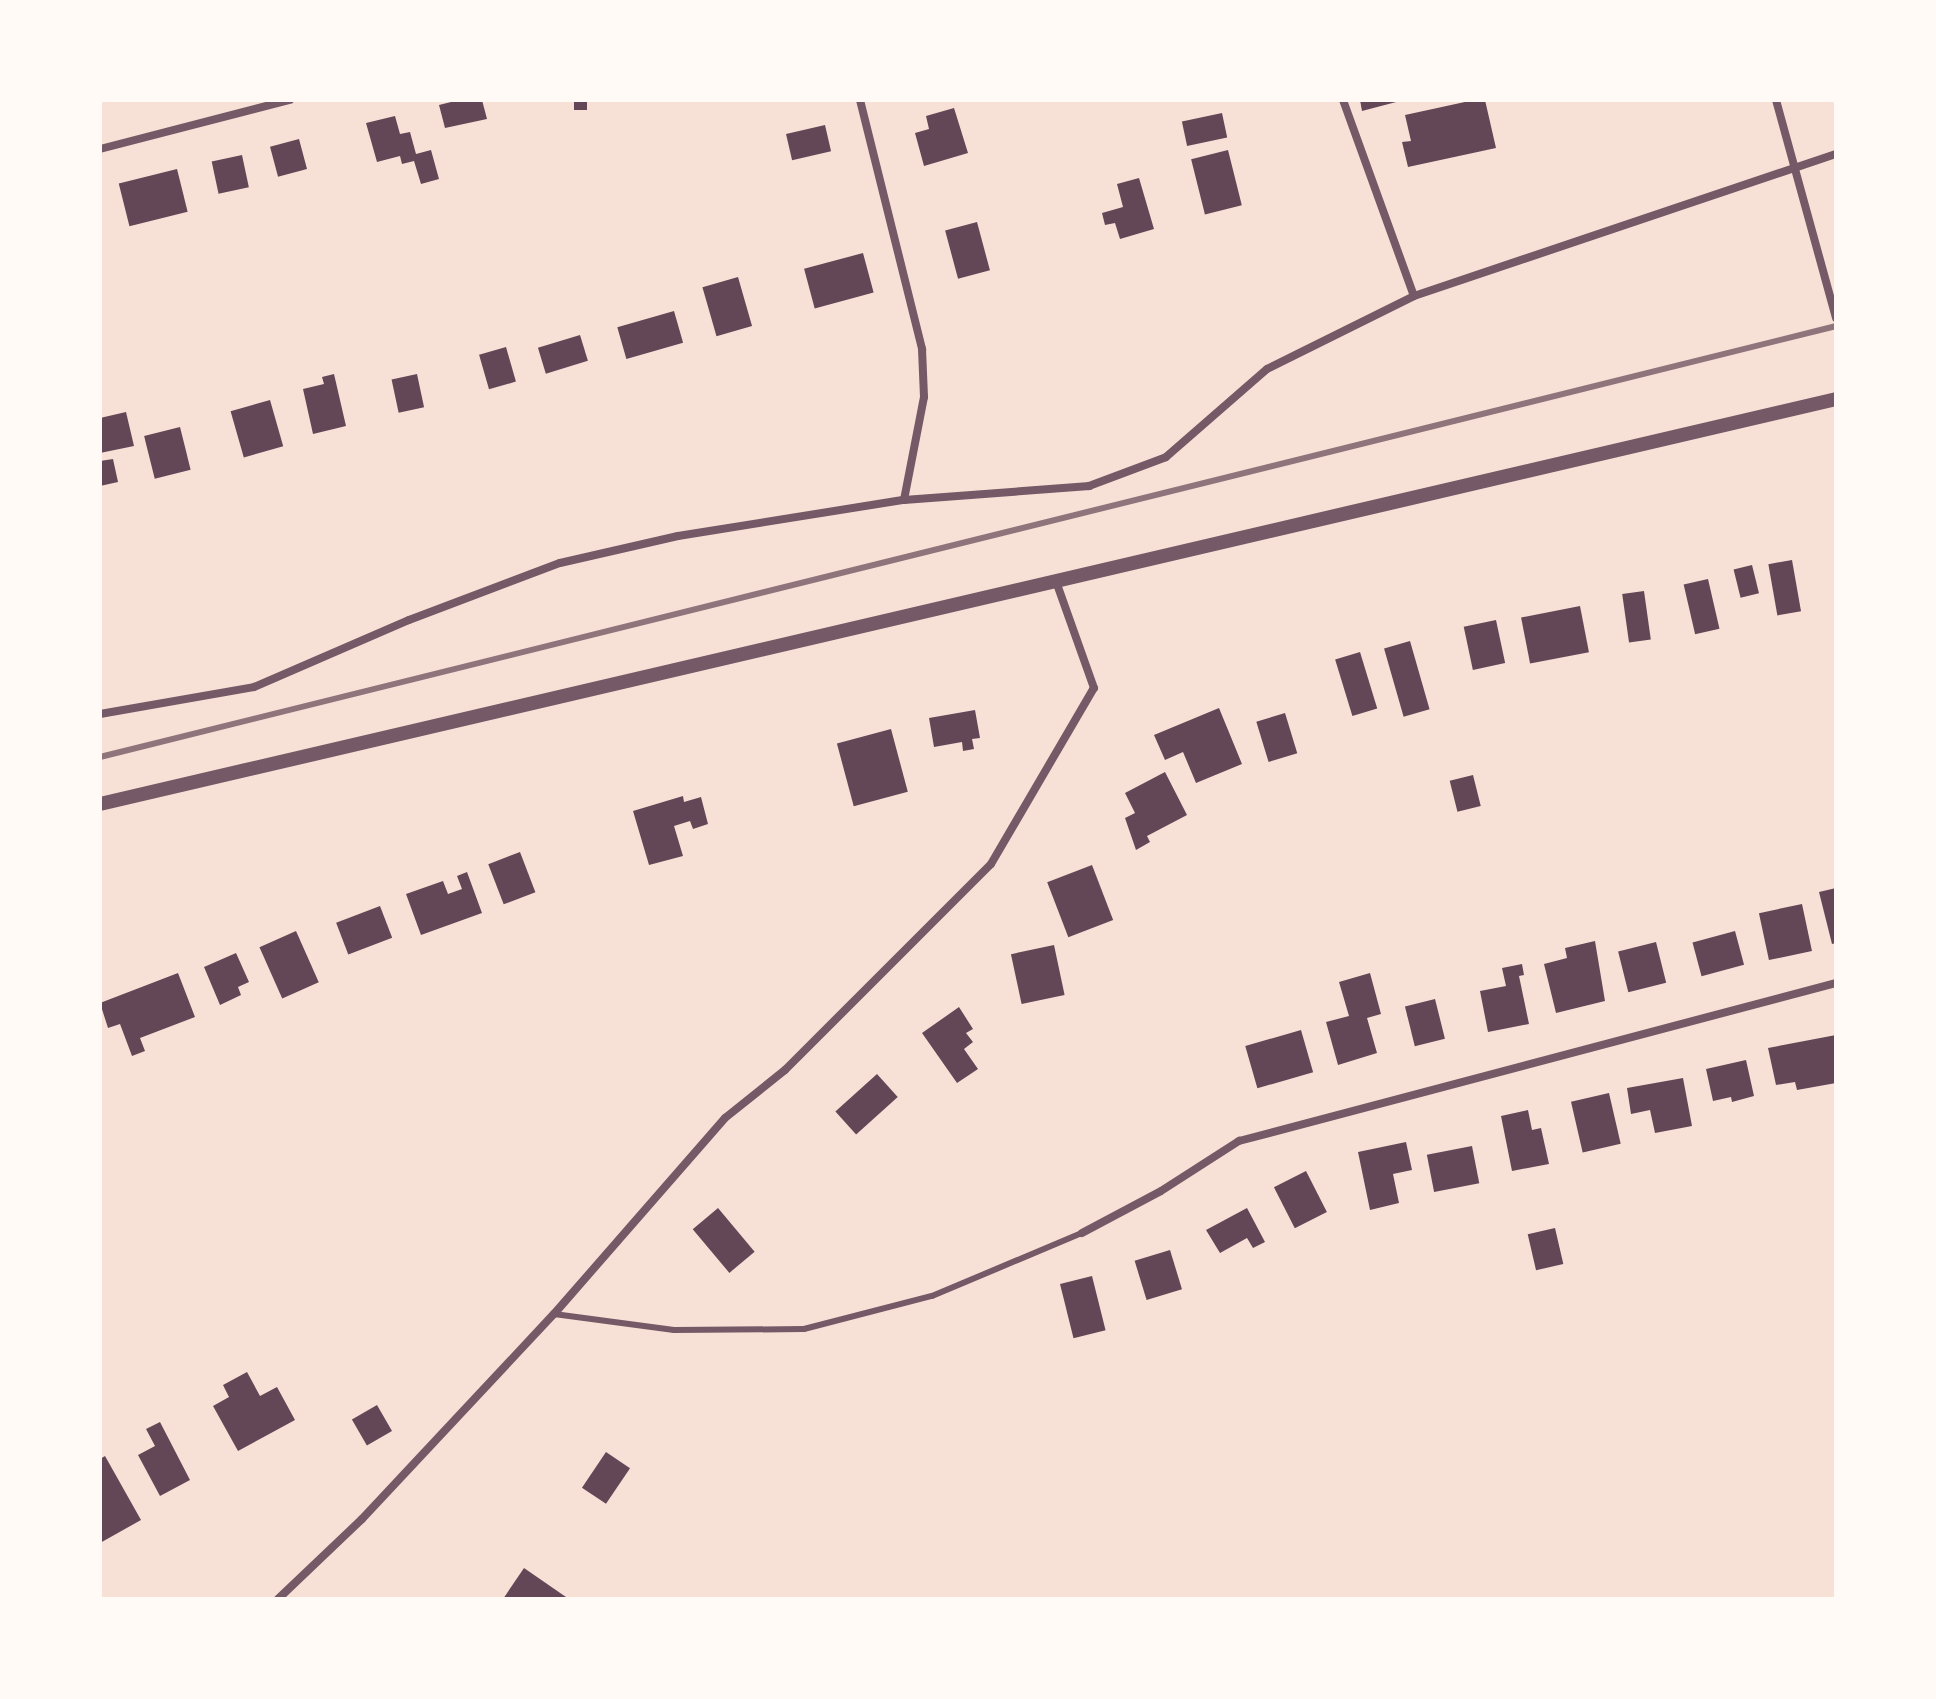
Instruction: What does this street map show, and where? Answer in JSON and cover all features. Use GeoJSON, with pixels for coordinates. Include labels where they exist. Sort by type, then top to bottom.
{"type":"FeatureCollection","features":[{"type":"Feature","properties":{"kind":"street"},"geometry":{"type":"LineString","coordinates":[[100,149],[290,100]]}},
{"type":"Feature","properties":{"kind":"street"},"geometry":{"type":"LineString","coordinates":[[860,100],[922,349],[924,397],[904,500]]}},
{"type":"Feature","properties":{"kind":"street"},"geometry":{"type":"LineString","coordinates":[[1343,100],[1414,296]]}},
{"type":"Feature","properties":{"kind":"street"},"geometry":{"type":"LineString","coordinates":[[1776,100],[1836,318]]}},
{"type":"Feature","properties":{"kind":"street"},"geometry":{"type":"LineString","coordinates":[[100,714],[254,687],[409,620],[560,563],[678,536],[904,500],[1089,486],[1166,457],[1267,369],[1414,296],[1836,154]]}},
{"type":"Feature","properties":{"kind":"street"},"geometry":{"type":"LineString","coordinates":[[100,804],[1836,399]]}},
{"type":"Feature","properties":{"kind":"street"},"geometry":{"type":"LineString","coordinates":[[278,1599],[362,1519],[554,1314],[725,1118],[785,1070],[991,864],[1094,688],[1056,581]]}},
{"type":"Feature","properties":{"kind":"street"},"geometry":{"type":"LineString","coordinates":[[1082,1233],[1161,1191],[1239,1141],[1836,983]]}},
{"type":"Feature","properties":{"kind":"lane"},"geometry":{"type":"LineString","coordinates":[[554,1314],[674,1330],[804,1329],[932,1296],[1082,1233]]}},
{"type":"Feature","properties":{"kind":"building"},"geometry":{"type":"Polygon","coordinates":[[[459,100],[482,100],[487,119],[445,128],[439,105],[459,100]]]}},
{"type":"Feature","properties":{"kind":"building"},"geometry":{"type":"Polygon","coordinates":[[[574,100],[587,100],[587,110],[574,110],[574,100]]]}},
{"type":"Feature","properties":{"kind":"building"},"geometry":{"type":"Polygon","coordinates":[[[1360,100],[1399,100],[1400,101],[1362,111],[1360,100]]]}},
{"type":"Feature","properties":{"kind":"building"},"geometry":{"type":"Polygon","coordinates":[[[1485,100],[1496,148],[1408,167],[1402,142],[1411,141],[1405,115],[1485,100]]]}},
{"type":"Feature","properties":{"kind":"building"},"geometry":{"type":"Polygon","coordinates":[[[954,108],[968,153],[924,166],[915,133],[929,129],[926,116],[954,108]]]}},
{"type":"Feature","properties":{"kind":"building"},"geometry":{"type":"Polygon","coordinates":[[[1222,113],[1227,137],[1187,146],[1182,122],[1222,113]]]}},
{"type":"Feature","properties":{"kind":"building"},"geometry":{"type":"Polygon","coordinates":[[[395,116],[400,134],[410,132],[416,154],[431,150],[439,179],[421,184],[414,161],[402,164],[400,156],[377,162],[366,123],[395,116]]]}},
{"type":"Feature","properties":{"kind":"building"},"geometry":{"type":"Polygon","coordinates":[[[825,125],[831,151],[792,160],[786,134],[825,125]]]}},
{"type":"Feature","properties":{"kind":"building"},"geometry":{"type":"Polygon","coordinates":[[[299,139],[307,169],[278,177],[270,147],[299,139]]]}},
{"type":"Feature","properties":{"kind":"building"},"geometry":{"type":"Polygon","coordinates":[[[1228,150],[1242,205],[1205,214],[1191,159],[1228,150]]]}},
{"type":"Feature","properties":{"kind":"building"},"geometry":{"type":"Polygon","coordinates":[[[242,155],[249,187],[219,194],[212,161],[242,155]]]}},
{"type":"Feature","properties":{"kind":"building"},"geometry":{"type":"Polygon","coordinates":[[[177,169],[188,212],[129,226],[119,184],[177,169]]]}},
{"type":"Feature","properties":{"kind":"building"},"geometry":{"type":"Polygon","coordinates":[[[1139,178],[1154,229],[1120,239],[1115,223],[1105,225],[1102,213],[1123,207],[1117,184],[1139,178]]]}},
{"type":"Feature","properties":{"kind":"building"},"geometry":{"type":"Polygon","coordinates":[[[977,222],[990,270],[958,279],[945,231],[977,222]]]}},
{"type":"Feature","properties":{"kind":"building"},"geometry":{"type":"Polygon","coordinates":[[[863,253],[874,293],[815,308],[804,269],[863,253]]]}},
{"type":"Feature","properties":{"kind":"building"},"geometry":{"type":"Polygon","coordinates":[[[738,277],[752,326],[716,336],[702,287],[738,277]]]}},
{"type":"Feature","properties":{"kind":"building"},"geometry":{"type":"Polygon","coordinates":[[[674,311],[683,343],[626,359],[617,327],[674,311]]]}},
{"type":"Feature","properties":{"kind":"building"},"geometry":{"type":"Polygon","coordinates":[[[580,335],[588,361],[546,374],[538,348],[580,335]]]}},
{"type":"Feature","properties":{"kind":"building"},"geometry":{"type":"Polygon","coordinates":[[[506,347],[516,382],[489,389],[479,355],[506,347]]]}},
{"type":"Feature","properties":{"kind":"building"},"geometry":{"type":"Polygon","coordinates":[[[334,374],[346,426],[313,434],[303,389],[324,384],[322,377],[334,374]]]}},
{"type":"Feature","properties":{"kind":"building"},"geometry":{"type":"Polygon","coordinates":[[[417,374],[424,407],[399,413],[392,379],[417,374]]]}},
{"type":"Feature","properties":{"kind":"building"},"geometry":{"type":"Polygon","coordinates":[[[270,400],[283,446],[244,457],[231,411],[270,400]]]}},
{"type":"Feature","properties":{"kind":"building"},"geometry":{"type":"Polygon","coordinates":[[[126,412],[134,446],[100,453],[100,418],[126,412]]]}},
{"type":"Feature","properties":{"kind":"building"},"geometry":{"type":"Polygon","coordinates":[[[180,427],[191,470],[155,479],[144,436],[180,427]]]}},
{"type":"Feature","properties":{"kind":"building"},"geometry":{"type":"Polygon","coordinates":[[[113,459],[118,482],[100,486],[100,461],[113,459]]]}},
{"type":"Feature","properties":{"kind":"building"},"geometry":{"type":"Polygon","coordinates":[[[1792,560],[1801,611],[1777,615],[1768,564],[1792,560]]]}},
{"type":"Feature","properties":{"kind":"building"},"geometry":{"type":"Polygon","coordinates":[[[1752,565],[1759,593],[1741,598],[1734,570],[1752,565]]]}},
{"type":"Feature","properties":{"kind":"building"},"geometry":{"type":"Polygon","coordinates":[[[1708,579],[1719,629],[1695,634],[1684,585],[1708,579]]]}},
{"type":"Feature","properties":{"kind":"building"},"geometry":{"type":"Polygon","coordinates":[[[1644,591],[1651,640],[1629,643],[1622,594],[1644,591]]]}},
{"type":"Feature","properties":{"kind":"building"},"geometry":{"type":"Polygon","coordinates":[[[1580,606],[1589,652],[1530,664],[1521,617],[1580,606]]]}},
{"type":"Feature","properties":{"kind":"building"},"geometry":{"type":"Polygon","coordinates":[[[1496,620],[1505,663],[1473,670],[1464,627],[1496,620]]]}},
{"type":"Feature","properties":{"kind":"building"},"geometry":{"type":"Polygon","coordinates":[[[1410,641],[1430,709],[1404,717],[1384,648],[1410,641]]]}},
{"type":"Feature","properties":{"kind":"building"},"geometry":{"type":"Polygon","coordinates":[[[1360,652],[1377,708],[1352,716],[1335,660],[1360,652]]]}},
{"type":"Feature","properties":{"kind":"building"},"geometry":{"type":"Polygon","coordinates":[[[1219,708],[1242,764],[1196,783],[1183,752],[1165,760],[1154,735],[1219,708]]]}},
{"type":"Feature","properties":{"kind":"building"},"geometry":{"type":"Polygon","coordinates":[[[975,710],[980,738],[972,739],[974,749],[963,751],[962,742],[934,747],[929,718],[975,710]]]}},
{"type":"Feature","properties":{"kind":"building"},"geometry":{"type":"Polygon","coordinates":[[[1285,713],[1297,753],[1269,762],[1256,722],[1285,713]]]}},
{"type":"Feature","properties":{"kind":"building"},"geometry":{"type":"Polygon","coordinates":[[[891,729],[908,792],[854,806],[837,743],[891,729]]]}},
{"type":"Feature","properties":{"kind":"building"},"geometry":{"type":"Polygon","coordinates":[[[1165,772],[1187,815],[1147,836],[1150,842],[1136,850],[1125,818],[1135,813],[1125,793],[1165,772]]]}},
{"type":"Feature","properties":{"kind":"building"},"geometry":{"type":"Polygon","coordinates":[[[1473,775],[1481,806],[1457,812],[1450,781],[1473,775]]]}},
{"type":"Feature","properties":{"kind":"building"},"geometry":{"type":"Polygon","coordinates":[[[683,796],[684,802],[701,797],[708,824],[693,829],[690,821],[674,826],[683,856],[649,865],[633,811],[683,796]]]}},
{"type":"Feature","properties":{"kind":"building"},"geometry":{"type":"Polygon","coordinates":[[[520,852],[535,892],[504,904],[488,864],[520,852]]]}},
{"type":"Feature","properties":{"kind":"building"},"geometry":{"type":"Polygon","coordinates":[[[1092,865],[1113,920],[1068,937],[1047,882],[1092,865]]]}},
{"type":"Feature","properties":{"kind":"building"},"geometry":{"type":"Polygon","coordinates":[[[467,872],[482,913],[421,935],[406,894],[443,881],[448,894],[462,889],[457,876],[467,872]]]}},
{"type":"Feature","properties":{"kind":"building"},"geometry":{"type":"Polygon","coordinates":[[[1836,888],[1836,943],[1832,944],[1819,892],[1836,888]]]}},
{"type":"Feature","properties":{"kind":"building"},"geometry":{"type":"Polygon","coordinates":[[[1802,904],[1812,951],[1769,960],[1759,913],[1802,904]]]}},
{"type":"Feature","properties":{"kind":"building"},"geometry":{"type":"Polygon","coordinates":[[[380,906],[392,938],[348,955],[336,923],[380,906]]]}},
{"type":"Feature","properties":{"kind":"building"},"geometry":{"type":"Polygon","coordinates":[[[296,931],[319,982],[282,998],[259,947],[296,931]]]}},
{"type":"Feature","properties":{"kind":"building"},"geometry":{"type":"Polygon","coordinates":[[[1735,931],[1744,965],[1702,976],[1692,942],[1735,931]]]}},
{"type":"Feature","properties":{"kind":"building"},"geometry":{"type":"Polygon","coordinates":[[[1595,941],[1605,1001],[1556,1013],[1544,964],[1567,958],[1565,948],[1595,941]]]}},
{"type":"Feature","properties":{"kind":"building"},"geometry":{"type":"Polygon","coordinates":[[[1656,942],[1666,983],[1628,992],[1618,951],[1656,942]]]}},
{"type":"Feature","properties":{"kind":"building"},"geometry":{"type":"Polygon","coordinates":[[[1054,945],[1065,995],[1022,1004],[1011,954],[1054,945]]]}},
{"type":"Feature","properties":{"kind":"building"},"geometry":{"type":"Polygon","coordinates":[[[236,953],[249,982],[238,987],[241,995],[220,1005],[204,967],[236,953]]]}},
{"type":"Feature","properties":{"kind":"building"},"geometry":{"type":"Polygon","coordinates":[[[1522,964],[1524,975],[1519,976],[1529,1024],[1488,1032],[1480,991],[1506,986],[1502,968],[1522,964]]]}},
{"type":"Feature","properties":{"kind":"building"},"geometry":{"type":"Polygon","coordinates":[[[178,973],[195,1017],[140,1038],[145,1051],[132,1056],[120,1024],[108,1028],[100,1003],[178,973]]]}},
{"type":"Feature","properties":{"kind":"building"},"geometry":{"type":"Polygon","coordinates":[[[1370,973],[1381,1014],[1367,1018],[1377,1053],[1338,1065],[1326,1022],[1349,1016],[1339,982],[1370,973]]]}},
{"type":"Feature","properties":{"kind":"building"},"geometry":{"type":"Polygon","coordinates":[[[1435,999],[1445,1039],[1415,1046],[1405,1006],[1435,999]]]}},
{"type":"Feature","properties":{"kind":"building"},"geometry":{"type":"Polygon","coordinates":[[[959,1007],[973,1029],[966,1033],[973,1042],[964,1049],[978,1069],[957,1083],[922,1033],[959,1007]]]}},
{"type":"Feature","properties":{"kind":"building"},"geometry":{"type":"Polygon","coordinates":[[[1301,1030],[1313,1072],[1257,1088],[1245,1046],[1301,1030]]]}},
{"type":"Feature","properties":{"kind":"building"},"geometry":{"type":"Polygon","coordinates":[[[1836,1035],[1836,1083],[1797,1090],[1795,1082],[1776,1085],[1768,1048],[1836,1035]]]}},
{"type":"Feature","properties":{"kind":"building"},"geometry":{"type":"Polygon","coordinates":[[[1746,1060],[1754,1096],[1732,1102],[1731,1097],[1713,1101],[1706,1069],[1746,1060]]]}},
{"type":"Feature","properties":{"kind":"building"},"geometry":{"type":"Polygon","coordinates":[[[877,1074],[898,1097],[856,1135],[835,1111],[877,1074]]]}},
{"type":"Feature","properties":{"kind":"building"},"geometry":{"type":"Polygon","coordinates":[[[1683,1078],[1692,1126],[1655,1133],[1650,1110],[1631,1114],[1627,1088],[1683,1078]]]}},
{"type":"Feature","properties":{"kind":"building"},"geometry":{"type":"Polygon","coordinates":[[[1609,1093],[1621,1144],[1583,1152],[1571,1102],[1609,1093]]]}},
{"type":"Feature","properties":{"kind":"building"},"geometry":{"type":"Polygon","coordinates":[[[1528,1110],[1532,1130],[1541,1128],[1549,1164],[1512,1171],[1501,1116],[1528,1110]]]}},
{"type":"Feature","properties":{"kind":"building"},"geometry":{"type":"Polygon","coordinates":[[[1406,1142],[1412,1170],[1393,1174],[1399,1203],[1370,1210],[1358,1152],[1406,1142]]]}},
{"type":"Feature","properties":{"kind":"building"},"geometry":{"type":"Polygon","coordinates":[[[1472,1146],[1479,1183],[1434,1192],[1427,1155],[1472,1146]]]}},
{"type":"Feature","properties":{"kind":"building"},"geometry":{"type":"Polygon","coordinates":[[[1306,1171],[1327,1212],[1295,1228],[1274,1187],[1306,1171]]]}},
{"type":"Feature","properties":{"kind":"building"},"geometry":{"type":"Polygon","coordinates":[[[718,1208],[755,1252],[729,1273],[693,1229],[718,1208]]]}},
{"type":"Feature","properties":{"kind":"building"},"geometry":{"type":"Polygon","coordinates":[[[1247,1208],[1265,1242],[1253,1248],[1247,1238],[1220,1253],[1206,1230],[1247,1208]]]}},
{"type":"Feature","properties":{"kind":"building"},"geometry":{"type":"Polygon","coordinates":[[[1555,1228],[1563,1264],[1536,1270],[1528,1234],[1555,1228]]]}},
{"type":"Feature","properties":{"kind":"building"},"geometry":{"type":"Polygon","coordinates":[[[1170,1250],[1182,1289],[1147,1300],[1135,1261],[1170,1250]]]}},
{"type":"Feature","properties":{"kind":"building"},"geometry":{"type":"Polygon","coordinates":[[[1092,1276],[1106,1330],[1074,1338],[1060,1284],[1092,1276]]]}},
{"type":"Feature","properties":{"kind":"building"},"geometry":{"type":"Polygon","coordinates":[[[247,1372],[260,1396],[277,1387],[295,1420],[238,1451],[213,1406],[229,1397],[223,1385],[247,1372]]]}},
{"type":"Feature","properties":{"kind":"building"},"geometry":{"type":"Polygon","coordinates":[[[377,1405],[392,1431],[367,1445],[352,1420],[377,1405]]]}},
{"type":"Feature","properties":{"kind":"building"},"geometry":{"type":"Polygon","coordinates":[[[160,1422],[190,1480],[160,1496],[138,1455],[155,1446],[146,1429],[160,1422]]]}},
{"type":"Feature","properties":{"kind":"building"},"geometry":{"type":"Polygon","coordinates":[[[606,1452],[630,1468],[606,1504],[582,1488],[606,1452]]]}},
{"type":"Feature","properties":{"kind":"building"},"geometry":{"type":"Polygon","coordinates":[[[105,1456],[141,1520],[100,1543],[100,1459],[105,1456]]]}},
{"type":"Feature","properties":{"kind":"building"},"geometry":{"type":"Polygon","coordinates":[[[524,1568],[566,1597],[503,1599],[524,1568]]]}},
{"type":"Feature","properties":{"kind":"railway"},"geometry":{"type":"LineString","coordinates":[[100,757],[1836,326]]}}]}
